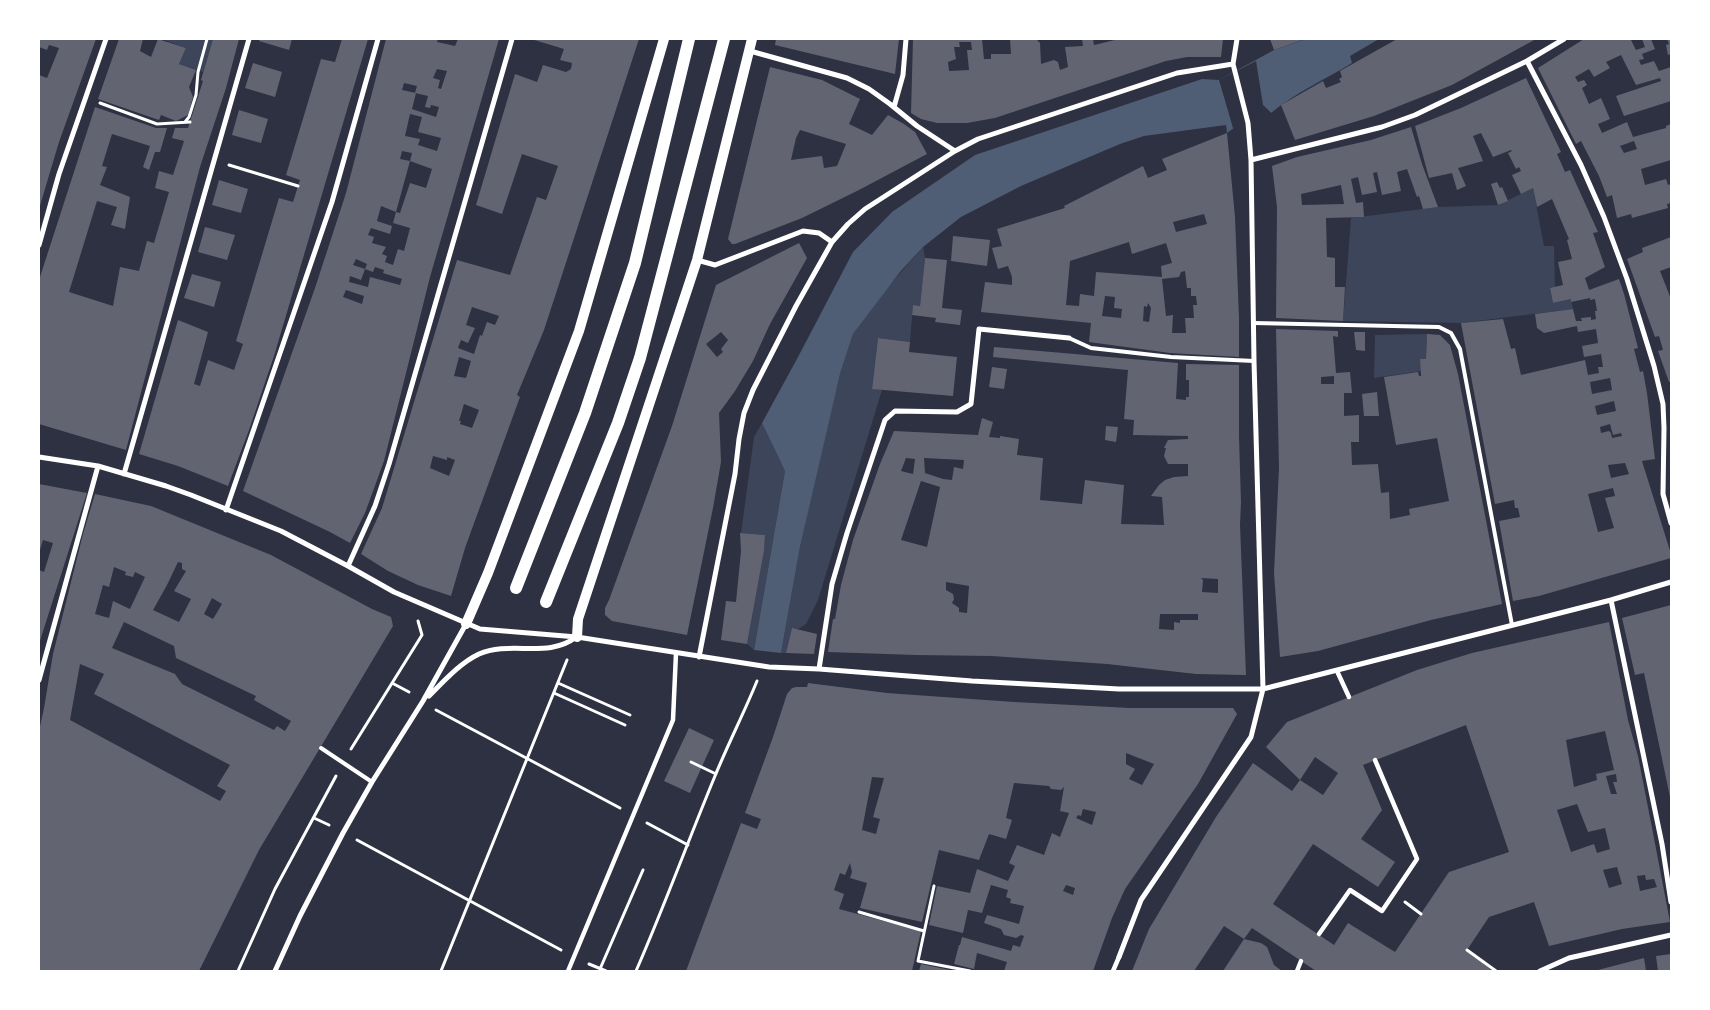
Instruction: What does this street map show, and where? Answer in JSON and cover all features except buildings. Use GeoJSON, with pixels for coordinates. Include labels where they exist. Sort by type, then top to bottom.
{"type":"FeatureCollection","features":[{"type":"Feature","properties":{"kind":"main road"},"geometry":{"type":"LineString","coordinates":[[466,624],[488,574],[579,331],[664,39]]}},
{"type":"Feature","properties":{"kind":"main road"},"geometry":{"type":"LineString","coordinates":[[516,588],[585,413],[635,263],[689,39]]}},
{"type":"Feature","properties":{"kind":"main road"},"geometry":{"type":"LineString","coordinates":[[546,602],[618,423],[640,358],[724,39]]}},
{"type":"Feature","properties":{"kind":"main road"},"geometry":{"type":"LineString","coordinates":[[577,637],[578,619],[697,260],[752,39]]}},
{"type":"Feature","properties":{"kind":"street"},"geometry":{"type":"LineString","coordinates":[[39,245],[60,174],[106,39]]}},
{"type":"Feature","properties":{"kind":"street"},"geometry":{"type":"LineString","coordinates":[[124,474],[249,39]]}},
{"type":"Feature","properties":{"kind":"street"},"geometry":{"type":"LineString","coordinates":[[226,510],[332,202],[378,39]]}},
{"type":"Feature","properties":{"kind":"street"},"geometry":{"type":"LineString","coordinates":[[348,566],[375,506],[390,464],[512,39]]}},
{"type":"Feature","properties":{"kind":"street"},"geometry":{"type":"LineString","coordinates":[[894,107],[903,75],[906,39]]}},
{"type":"Feature","properties":{"kind":"street"},"geometry":{"type":"LineString","coordinates":[[1114,971],[1141,900],[1250,737],[1263,689],[1254,361],[1251,160],[1248,123],[1233,64],[1237,39]]}},
{"type":"Feature","properties":{"kind":"street"},"geometry":{"type":"LineString","coordinates":[[1251,160],[1382,127],[1415,115],[1527,61],[1564,39]]}},
{"type":"Feature","properties":{"kind":"street"},"geometry":{"type":"LineString","coordinates":[[750,50],[847,78],[869,89],[917,126],[955,150]]}},
{"type":"Feature","properties":{"kind":"street"},"geometry":{"type":"LineString","coordinates":[[1527,61],[1581,165],[1604,217],[1630,288],[1654,366],[1663,404],[1663,494],[1671,523]]}},
{"type":"Feature","properties":{"kind":"street"},"geometry":{"type":"LineString","coordinates":[[699,657],[735,474],[744,413],[796,306],[832,242],[848,224],[865,210],[955,150],[978,139],[1171,75],[1201,68],[1233,64]]}},
{"type":"Feature","properties":{"kind":"street"},"geometry":{"type":"LineString","coordinates":[[697,260],[715,265],[803,231],[819,233],[832,242]]}},
{"type":"Feature","properties":{"kind":"street"},"geometry":{"type":"LineString","coordinates":[[819,669],[832,584],[847,533],[886,420],[895,411],[956,412],[971,404],[979,329],[1069,338]]}},
{"type":"Feature","properties":{"kind":"street"},"geometry":{"type":"LineString","coordinates":[[39,457],[98,466],[166,486],[280,531],[394,592],[480,629],[577,637],[763,666],[1119,689],[1263,689],[1611,600],[1671,582]]}},
{"type":"Feature","properties":{"kind":"street"},"geometry":{"type":"LineString","coordinates":[[39,680],[98,466]]}},
{"type":"Feature","properties":{"kind":"street"},"geometry":{"type":"LineString","coordinates":[[1611,600],[1662,844],[1671,902]]}},
{"type":"Feature","properties":{"kind":"street"},"geometry":{"type":"LineString","coordinates":[[276,971],[304,908],[343,833],[372,782],[423,702],[466,624]]}},
{"type":"Feature","properties":{"kind":"street"},"geometry":{"type":"LineString","coordinates":[[423,702],[452,672],[480,654],[510,648],[557,648],[577,637]]}},
{"type":"Feature","properties":{"kind":"street"},"geometry":{"type":"LineString","coordinates":[[568,971],[672,720],[676,653]]}},
{"type":"Feature","properties":{"kind":"street"},"geometry":{"type":"LineString","coordinates":[[1338,671],[1349,697]]}},
{"type":"Feature","properties":{"kind":"street"},"geometry":{"type":"LineString","coordinates":[[1319,934],[1350,890],[1382,911],[1418,859],[1375,760]]}},
{"type":"Feature","properties":{"kind":"street"},"geometry":{"type":"LineString","coordinates":[[1540,971],[1569,958],[1671,935]]}},
{"type":"Feature","properties":{"kind":"street"},"geometry":{"type":"LineString","coordinates":[[1298,971],[1301,961]]}},
{"type":"Feature","properties":{"kind":"lane"},"geometry":{"type":"LineString","coordinates":[[1254,323],[1439,327],[1450,333],[1460,349],[1512,625]]}},
{"type":"Feature","properties":{"kind":"lane"},"geometry":{"type":"LineString","coordinates":[[1069,338],[1091,348],[1171,357],[1254,361]]}},
{"type":"Feature","properties":{"kind":"lane"},"geometry":{"type":"LineString","coordinates":[[321,748],[372,782]]}},
{"type":"Feature","properties":{"kind":"path"},"geometry":{"type":"LineString","coordinates":[[86,98],[157,124],[188,122],[196,95],[198,72],[207,39]]}},
{"type":"Feature","properties":{"kind":"path"},"geometry":{"type":"LineString","coordinates":[[214,161],[298,186]]}},
{"type":"Feature","properties":{"kind":"path"},"geometry":{"type":"LineString","coordinates":[[238,971],[275,889],[343,763],[422,635],[416,612],[419,603]]}},
{"type":"Feature","properties":{"kind":"path"},"geometry":{"type":"LineString","coordinates":[[441,971],[577,637]]}},
{"type":"Feature","properties":{"kind":"path"},"geometry":{"type":"LineString","coordinates":[[636,971],[716,774],[746,710],[763,666]]}},
{"type":"Feature","properties":{"kind":"path"},"geometry":{"type":"LineString","coordinates":[[392,683],[411,693]]}},
{"type":"Feature","properties":{"kind":"path"},"geometry":{"type":"LineString","coordinates":[[558,683],[630,715]]}},
{"type":"Feature","properties":{"kind":"path"},"geometry":{"type":"LineString","coordinates":[[554,693],[625,725]]}},
{"type":"Feature","properties":{"kind":"path"},"geometry":{"type":"LineString","coordinates":[[435,709],[688,845]]}},
{"type":"Feature","properties":{"kind":"path"},"geometry":{"type":"LineString","coordinates":[[691,762],[716,774]]}},
{"type":"Feature","properties":{"kind":"path"},"geometry":{"type":"LineString","coordinates":[[314,818],[330,826]]}},
{"type":"Feature","properties":{"kind":"path"},"geometry":{"type":"LineString","coordinates":[[357,840],[574,957],[606,971]]}},
{"type":"Feature","properties":{"kind":"path"},"geometry":{"type":"LineString","coordinates":[[600,969],[643,870]]}},
{"type":"Feature","properties":{"kind":"path"},"geometry":{"type":"LineString","coordinates":[[934,886],[918,961],[970,971]]}},
{"type":"Feature","properties":{"kind":"path"},"geometry":{"type":"LineString","coordinates":[[860,912],[924,931]]}},
{"type":"Feature","properties":{"kind":"path"},"geometry":{"type":"LineString","coordinates":[[1467,950],[1496,971]]}},
{"type":"Feature","properties":{"kind":"shaded area"},"geometry":{"type":"Polygon","coordinates":[[[162,39],[213,39],[203,72],[179,64],[186,48],[162,39]]]}},
{"type":"Feature","properties":{"kind":"shaded area"},"geometry":{"type":"Polygon","coordinates":[[[1306,39],[1379,39],[1350,56],[1352,63],[1300,93],[1271,113],[1264,106],[1227,133],[1226,125],[1144,136],[1120,144],[1021,186],[961,217],[923,247],[900,272],[853,334],[840,374],[800,547],[781,653],[754,650],[785,471],[762,423],[853,252],[892,212],[975,155],[1202,79],[1219,80],[1274,50],[1306,39]]]}},
{"type":"Feature","properties":{"kind":"shaded area"},"geometry":{"type":"Polygon","coordinates":[[[1533,188],[1544,246],[1554,246],[1555,287],[1550,288],[1553,303],[1571,299],[1573,309],[1461,323],[1343,321],[1351,218],[1438,207],[1498,205],[1533,188]]]}},
{"type":"Feature","properties":{"kind":"shaded area"},"geometry":{"type":"Polygon","coordinates":[[[923,247],[925,258],[920,306],[913,305],[910,342],[878,338],[872,388],[882,390],[818,600],[806,624],[798,629],[792,629],[786,653],[781,653],[800,547],[829,418],[840,374],[853,334],[881,295],[923,247]]]}},
{"type":"Feature","properties":{"kind":"shaded area"},"geometry":{"type":"Polygon","coordinates":[[[1427,334],[1426,359],[1420,359],[1421,371],[1374,378],[1375,335],[1427,334]]]}},
{"type":"Feature","properties":{"kind":"shaded area"},"geometry":{"type":"Polygon","coordinates":[[[762,423],[785,471],[754,650],[747,644],[764,551],[765,535],[741,533],[754,437],[762,423]]]}},
{"type":"Feature","properties":{"kind":"pier"},"geometry":{"type":"Polygon","coordinates":[[[1256,61],[1263,105],[1271,113],[1269,114],[1264,109],[1242,125],[1233,128],[1219,80],[1256,61]]]}}]}
